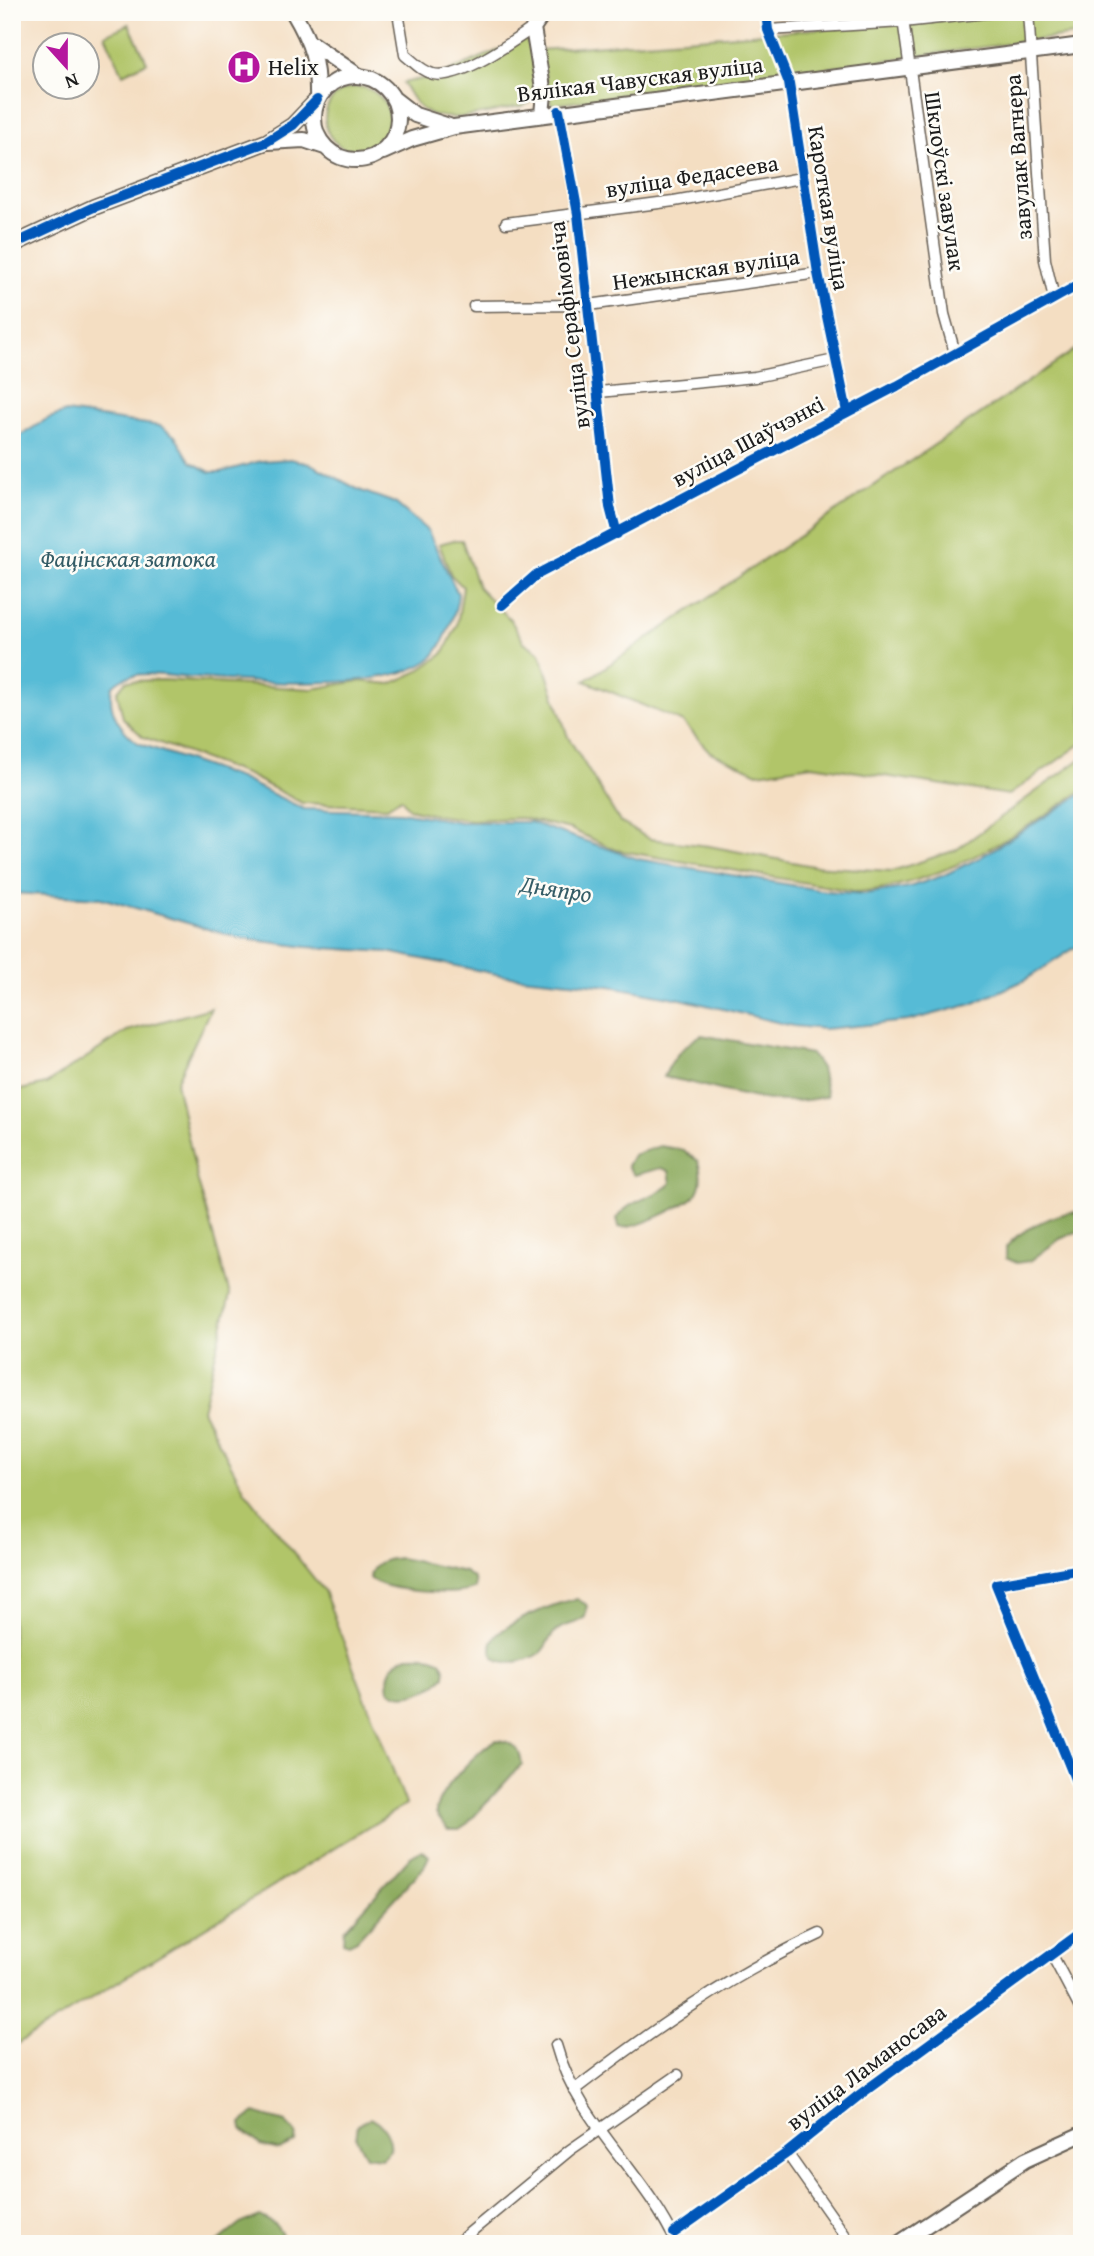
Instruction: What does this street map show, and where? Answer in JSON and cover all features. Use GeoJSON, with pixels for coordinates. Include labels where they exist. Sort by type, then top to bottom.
{"type":"FeatureCollection","features":[{"type":"Feature","properties":{"kind":"main road"},"geometry":{"type":"LineString","coordinates":[[293,12],[312,44],[318,77],[317,130],[325,147]]}},
{"type":"Feature","properties":{"kind":"main road"},"geometry":{"type":"LineString","coordinates":[[542,114],[544,94],[533,28],[544,12]]}},
{"type":"Feature","properties":{"kind":"main road"},"geometry":{"type":"LineString","coordinates":[[267,142],[304,140],[325,147],[334,154],[360,161],[383,152],[396,129],[398,113],[393,98],[383,87],[359,76],[312,44]]}},
{"type":"Feature","properties":{"kind":"main road","name":"Вялікая Чавуская вуліца"},"geometry":{"type":"LineString","coordinates":[[383,152],[412,139],[454,127],[559,111],[1082,45]]}},
{"type":"Feature","properties":{"kind":"main road"},"geometry":{"type":"LineString","coordinates":[[12,245],[94,207],[267,142],[293,125],[333,83],[359,76]]}},
{"type":"Feature","properties":{"kind":"main road","name":"Вялікая Чавуская вуліца"},"geometry":{"type":"LineString","coordinates":[[393,98],[429,122],[454,127]]}},
{"type":"Feature","properties":{"kind":"main road"},"geometry":{"type":"LineString","coordinates":[[898,2244],[1025,2160],[1082,2134]]}},
{"type":"Feature","properties":{"kind":"street"},"geometry":{"type":"LineString","coordinates":[[398,12],[405,55],[423,70],[447,75],[485,58],[533,28]]}},
{"type":"Feature","properties":{"kind":"street","name":"Кароткая вуліца"},"geometry":{"type":"LineString","coordinates":[[766,12],[768,30],[789,83],[801,178],[847,412]]}},
{"type":"Feature","properties":{"kind":"street","name":"Вялікая Чавуская вуліца"},"geometry":{"type":"LineString","coordinates":[[768,30],[903,17],[995,12]]}},
{"type":"Feature","properties":{"kind":"street","name":"завулак Вагнера"},"geometry":{"type":"LineString","coordinates":[[1028,12],[1045,260],[1054,298]]}},
{"type":"Feature","properties":{"kind":"street","name":"Шклоўскі завулак"},"geometry":{"type":"LineString","coordinates":[[903,17],[944,314],[955,353]]}},
{"type":"Feature","properties":{"kind":"street","name":"вуліца Серафімовіча"},"geometry":{"type":"LineString","coordinates":[[559,111],[578,214],[610,507],[617,534]]}},
{"type":"Feature","properties":{"kind":"street","name":"вуліца Федасеева"},"geometry":{"type":"LineString","coordinates":[[506,223],[674,201],[801,178]]}},
{"type":"Feature","properties":{"kind":"street","name":"Нежынская вуліца"},"geometry":{"type":"LineString","coordinates":[[474,306],[589,305],[818,274]]}},
{"type":"Feature","properties":{"kind":"street","name":"вуліца Шаўчэнкі"},"geometry":{"type":"LineString","coordinates":[[502,605],[536,575],[847,412],[1082,283]]}},
{"type":"Feature","properties":{"kind":"street"},"geometry":{"type":"LineString","coordinates":[[599,392],[755,377],[835,360]]}},
{"type":"Feature","properties":{"kind":"street"},"geometry":{"type":"LineString","coordinates":[[1082,1569],[996,1584],[1082,1796]]}},
{"type":"Feature","properties":{"kind":"street","name":"вуліца Ламаносава"},"geometry":{"type":"LineString","coordinates":[[673,2240],[858,2096],[1082,1932]]}},
{"type":"Feature","properties":{"kind":"street"},"geometry":{"type":"LineString","coordinates":[[574,2090],[668,2020],[788,1949],[820,1934]]}},
{"type":"Feature","properties":{"kind":"street"},"geometry":{"type":"LineString","coordinates":[[1052,1955],[1082,2012]]}},
{"type":"Feature","properties":{"kind":"street"},"geometry":{"type":"LineString","coordinates":[[556,2045],[566,2079],[644,2184],[673,2240]]}},
{"type":"Feature","properties":{"kind":"street"},"geometry":{"type":"LineString","coordinates":[[456,2244],[602,2128],[678,2075]]}},
{"type":"Feature","properties":{"kind":"street"},"geometry":{"type":"LineString","coordinates":[[787,2153],[851,2244]]}},
{"type":"Feature","properties":{"kind":"green space"},"geometry":{"type":"Polygon","coordinates":[[[1036,12],[1082,12],[1082,34],[551,105],[540,50],[1036,12]]]}},
{"type":"Feature","properties":{"kind":"green space"},"geometry":{"type":"Polygon","coordinates":[[[129,24],[147,62],[123,74],[105,35],[129,24]]]}},
{"type":"Feature","properties":{"kind":"green space"},"geometry":{"type":"Polygon","coordinates":[[[525,39],[531,47],[537,92],[530,103],[522,106],[458,117],[433,115],[417,105],[403,83],[440,75],[525,39]]]}},
{"type":"Feature","properties":{"kind":"green space"},"geometry":{"type":"Polygon","coordinates":[[[351,87],[363,87],[380,96],[387,107],[387,131],[380,142],[363,151],[351,151],[339,146],[330,137],[325,125],[325,113],[330,101],[339,92],[351,87]]]}},
{"type":"Feature","properties":{"kind":"green space"},"geometry":{"type":"Polygon","coordinates":[[[1082,345],[1082,743],[1009,795],[812,765],[758,773],[710,752],[683,722],[585,681],[1082,345]]]}},
{"type":"Feature","properties":{"kind":"green space"},"geometry":{"type":"Polygon","coordinates":[[[462,540],[478,587],[510,619],[524,642],[540,653],[568,737],[620,822],[650,839],[709,846],[813,866],[892,871],[956,850],[1082,758],[1082,791],[1003,841],[948,868],[920,879],[859,892],[616,850],[570,829],[521,818],[470,820],[435,815],[409,809],[401,798],[387,807],[302,803],[248,775],[143,737],[123,718],[117,692],[126,681],[164,680],[312,689],[359,681],[391,684],[417,672],[443,654],[457,626],[463,587],[451,575],[439,544],[462,540]]]}},
{"type":"Feature","properties":{"kind":"green space"},"geometry":{"type":"Polygon","coordinates":[[[211,1008],[176,1082],[197,1178],[230,1295],[202,1410],[245,1491],[324,1591],[406,1804],[12,2047],[12,1092],[46,1084],[127,1031],[211,1008]]]}},
{"type":"Feature","properties":{"kind":"green space"},"geometry":{"type":"Polygon","coordinates":[[[701,1035],[811,1054],[821,1068],[827,1096],[786,1101],[765,1099],[664,1077],[679,1053],[701,1035]]]}},
{"type":"Feature","properties":{"kind":"green space"},"geometry":{"type":"Polygon","coordinates":[[[660,1146],[683,1150],[698,1161],[701,1178],[696,1194],[659,1216],[635,1225],[619,1227],[617,1218],[623,1211],[671,1183],[669,1171],[661,1168],[634,1175],[627,1166],[633,1155],[660,1146]]]}},
{"type":"Feature","properties":{"kind":"green space"},"geometry":{"type":"Polygon","coordinates":[[[1074,1212],[1082,1216],[1082,1230],[1060,1239],[1030,1261],[1017,1263],[1006,1258],[1006,1247],[1019,1235],[1047,1219],[1074,1212]]]}},
{"type":"Feature","properties":{"kind":"green space"},"geometry":{"type":"Polygon","coordinates":[[[400,1558],[465,1572],[474,1579],[475,1588],[455,1592],[422,1592],[377,1583],[370,1578],[377,1565],[400,1558]]]}},
{"type":"Feature","properties":{"kind":"green space"},"geometry":{"type":"Polygon","coordinates":[[[577,1599],[587,1605],[585,1617],[556,1631],[540,1653],[517,1662],[501,1661],[494,1657],[491,1651],[492,1642],[505,1629],[544,1609],[577,1599]]]}},
{"type":"Feature","properties":{"kind":"green space"},"geometry":{"type":"Polygon","coordinates":[[[408,1656],[434,1657],[443,1663],[445,1676],[418,1693],[402,1696],[395,1694],[389,1690],[389,1673],[397,1661],[408,1656]]]}},
{"type":"Feature","properties":{"kind":"green space"},"geometry":{"type":"Polygon","coordinates":[[[497,1740],[508,1742],[515,1747],[522,1764],[468,1823],[459,1829],[448,1829],[436,1813],[443,1795],[470,1761],[497,1740]]]}},
{"type":"Feature","properties":{"kind":"green space"},"geometry":{"type":"Polygon","coordinates":[[[422,1850],[429,1856],[424,1867],[357,1940],[349,1944],[343,1942],[344,1930],[409,1858],[422,1850]]]}},
{"type":"Feature","properties":{"kind":"green space"},"geometry":{"type":"Polygon","coordinates":[[[254,2113],[285,2122],[296,2133],[295,2142],[279,2150],[260,2145],[242,2129],[241,2123],[254,2113]]]}},
{"type":"Feature","properties":{"kind":"green space"},"geometry":{"type":"Polygon","coordinates":[[[371,2118],[383,2126],[390,2140],[390,2150],[381,2158],[366,2156],[356,2138],[358,2124],[371,2118]]]}},
{"type":"Feature","properties":{"kind":"green space"},"geometry":{"type":"Polygon","coordinates":[[[259,2216],[275,2224],[288,2244],[215,2244],[240,2224],[259,2216]]]}},
{"type":"Feature","properties":{"kind":"water"},"geometry":{"type":"Polygon","coordinates":[[[66,412],[160,426],[175,436],[191,462],[210,472],[221,472],[261,461],[291,459],[313,465],[359,490],[395,503],[428,531],[458,594],[452,620],[434,656],[407,671],[380,677],[315,683],[150,674],[119,681],[112,687],[113,712],[126,732],[138,743],[239,778],[304,809],[400,812],[460,822],[530,822],[638,859],[826,891],[864,894],[909,887],[942,876],[979,858],[1082,794],[1082,943],[1025,980],[972,1004],[908,1021],[824,1029],[793,1026],[681,999],[610,986],[501,975],[388,952],[307,947],[239,938],[101,898],[12,893],[12,441],[47,419],[66,412]]]}},
{"type":"Feature","properties":{"kind":"cycle path"},"geometry":{"type":"LineString","coordinates":[[766,12],[768,30],[789,83],[818,273],[847,412]]}},
{"type":"Feature","properties":{"kind":"cycle path"},"geometry":{"type":"LineString","coordinates":[[12,245],[94,207],[266,142],[293,125],[317,100]]}},
{"type":"Feature","properties":{"kind":"cycle path"},"geometry":{"type":"LineString","coordinates":[[559,111],[578,214],[610,507],[617,534]]}},
{"type":"Feature","properties":{"kind":"cycle path"},"geometry":{"type":"LineString","coordinates":[[502,605],[536,575],[897,386],[1082,283]]}},
{"type":"Feature","properties":{"kind":"cycle path"},"geometry":{"type":"LineString","coordinates":[[1082,1569],[996,1584],[1082,1796]]}},
{"type":"Feature","properties":{"kind":"cycle path"},"geometry":{"type":"LineString","coordinates":[[674,2233],[787,2153],[858,2096],[1082,1932]]}},
{"type":"Feature","properties":{"kind":"place","name":"Helix"},"geometry":{"type":"Point","coordinates":[244,67]}},
{"type":"Feature","properties":{"kind":"water label","name":"Фацінская затока"},"geometry":{"type":"Point","coordinates":[128,559]}},
{"type":"Feature","properties":{"kind":"water label","name":"Дняпро"},"geometry":{"type":"Point","coordinates":[556,889]}}]}
